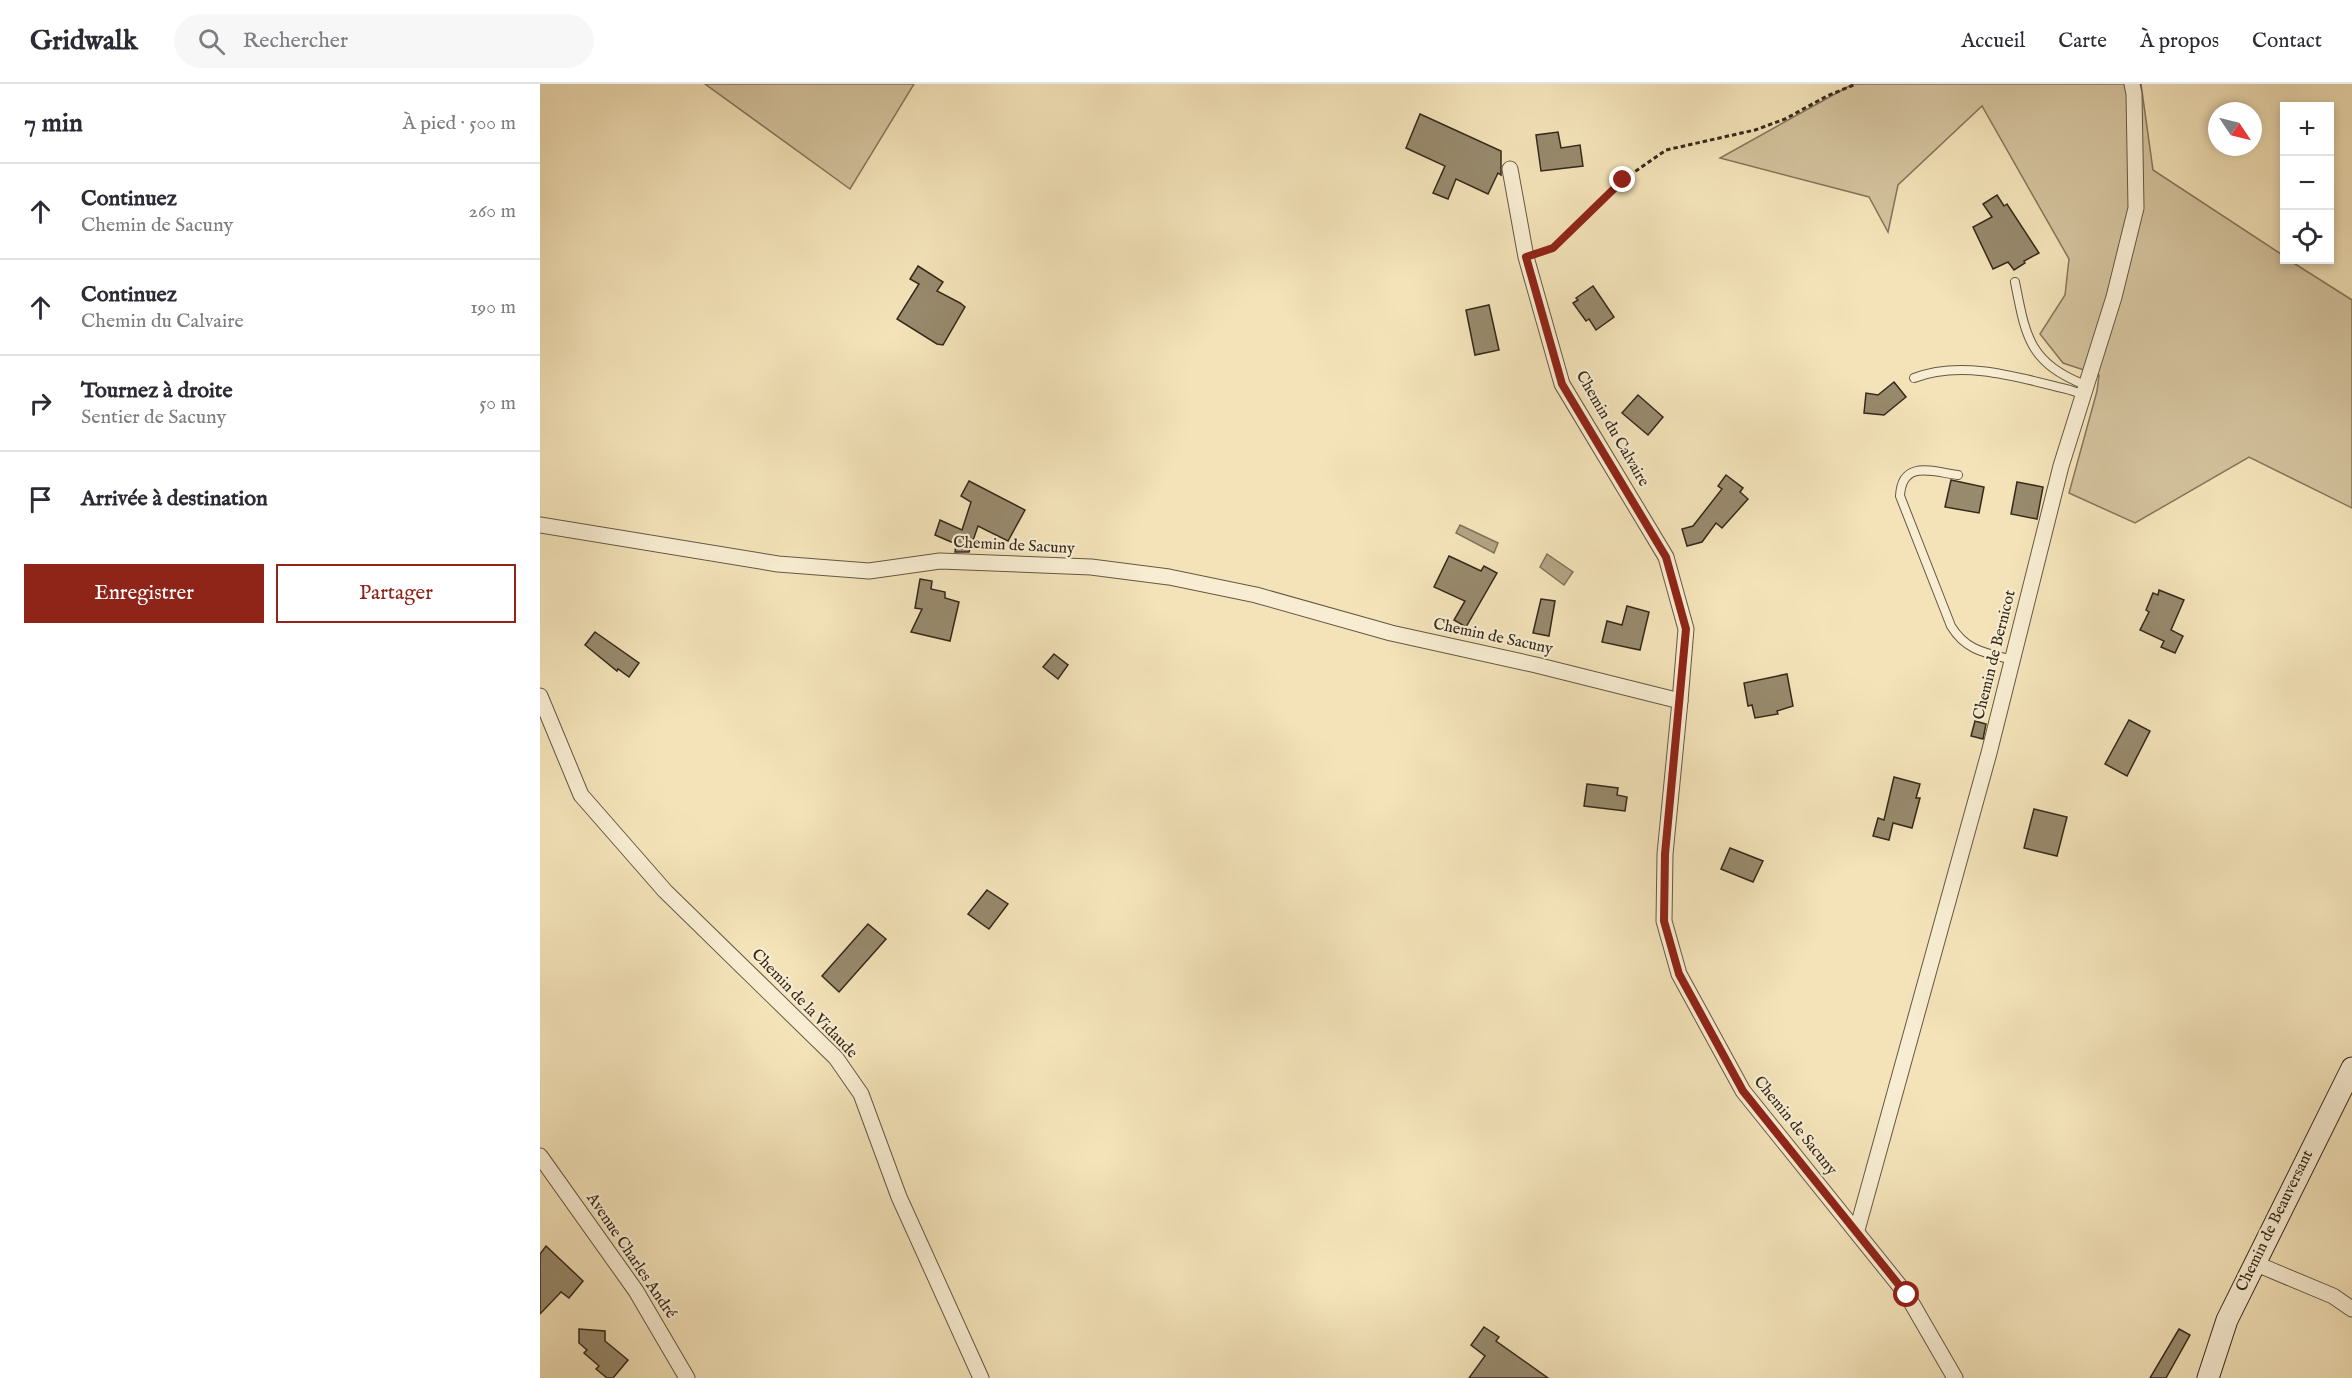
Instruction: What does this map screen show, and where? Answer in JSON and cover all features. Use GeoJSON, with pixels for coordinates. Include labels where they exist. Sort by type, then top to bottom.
{"type":"FeatureCollection","features":[{"type":"Feature","properties":{"kind":"street","name":"Chemin de Bernicot"},"geometry":{"type":"LineString","coordinates":[[1857,1230],[1989,753],[2058,478],[2114,297],[2136,208],[2132,84]]}},
{"type":"Feature","properties":{"kind":"street","name":"Chemin du Calvaire"},"geometry":{"type":"LineString","coordinates":[[1510,169],[1526,257],[1562,384],[1666,557],[1686,629],[1680,701]]}},
{"type":"Feature","properties":{"kind":"street","name":"Chemin de Sacuny"},"geometry":{"type":"LineString","coordinates":[[540,525],[778,564],[869,571],[940,561],[1090,567],[1168,577],[1256,595],[1390,633],[1536,665],[1680,701],[1665,854],[1664,921],[1679,974],[1743,1091],[1907,1295],[1955,1378]]}},
{"type":"Feature","properties":{"kind":"street","name":"Chemin de la Vidaude"},"geometry":{"type":"LineString","coordinates":[[540,696],[581,795],[665,891],[836,1058],[861,1094],[899,1197],[981,1378]]}},
{"type":"Feature","properties":{"kind":"street","name":"Chemin de Beauversant"},"geometry":{"type":"LineString","coordinates":[[2208,1378],[2227,1320],[2352,1068]]}},
{"type":"Feature","properties":{"kind":"street","name":"Avenue Charles André"},"geometry":{"type":"LineString","coordinates":[[540,1156],[636,1291],[687,1378]]}},
{"type":"Feature","properties":{"kind":"street"},"geometry":{"type":"LineString","coordinates":[[2254,1263],[2333,1296],[2352,1309]]}},
{"type":"Feature","properties":{"kind":"lane"},"geometry":{"type":"LineString","coordinates":[[2015,282],[2026,331],[2045,363],[2084,390]]}},
{"type":"Feature","properties":{"kind":"lane"},"geometry":{"type":"LineString","coordinates":[[1914,378],[1946,370],[1988,372],[2070,390],[2084,390]]}},
{"type":"Feature","properties":{"kind":"lane"},"geometry":{"type":"LineString","coordinates":[[1958,476],[1914,470],[1906,476],[1901,486],[1900,496],[1951,626],[1959,638],[1977,650],[2013,660]]}},
{"type":"Feature","properties":{"kind":"path"},"geometry":{"type":"LineString","coordinates":[[1526,257],[1553,248],[1623,180],[1666,150],[1755,130],[1785,119],[1827,96],[1856,84]]}},
{"type":"Feature","properties":{"kind":"shaded area"},"geometry":{"type":"Polygon","coordinates":[[[705,84],[914,84],[850,189],[705,84]]]}},
{"type":"Feature","properties":{"kind":"shaded area"},"geometry":{"type":"Polygon","coordinates":[[[1853,84],[2141,84],[2153,170],[2280,253],[2280,264],[2295,264],[2352,300],[2352,508],[2249,457],[2135,523],[2069,493],[2097,391],[2099,375],[2063,363],[2040,334],[2065,295],[2069,259],[1982,106],[1898,185],[1888,232],[1869,197],[1720,158],[1853,84]]]}},
{"type":"Feature","properties":{"kind":"shaded area"},"geometry":{"type":"Polygon","coordinates":[[[1460,525],[1498,543],[1494,553],[1456,533],[1460,525]]]}},
{"type":"Feature","properties":{"kind":"shaded area"},"geometry":{"type":"Polygon","coordinates":[[[1547,554],[1573,572],[1564,585],[1540,567],[1547,554]]]}},
{"type":"Feature","properties":{"kind":"building"},"geometry":{"type":"Polygon","coordinates":[[[1420,114],[1501,151],[1501,175],[1498,173],[1488,194],[1456,179],[1448,199],[1433,193],[1445,166],[1406,148],[1420,114]]]}},
{"type":"Feature","properties":{"kind":"building"},"geometry":{"type":"Polygon","coordinates":[[[1558,132],[1561,148],[1580,145],[1583,166],[1541,171],[1536,135],[1558,132]]]}},
{"type":"Feature","properties":{"kind":"building"},"geometry":{"type":"Polygon","coordinates":[[[1997,195],[2004,206],[2007,204],[2039,253],[2024,261],[2025,263],[2014,270],[2008,262],[1993,269],[1973,227],[1992,217],[1983,204],[1997,195]]]}},
{"type":"Feature","properties":{"kind":"building"},"geometry":{"type":"Polygon","coordinates":[[[918,266],[943,282],[937,291],[965,307],[943,345],[937,344],[897,319],[919,284],[910,279],[918,266]]]}},
{"type":"Feature","properties":{"kind":"building"},"geometry":{"type":"Polygon","coordinates":[[[1593,286],[1614,317],[1596,330],[1589,319],[1586,321],[1573,303],[1578,300],[1576,298],[1593,286]]]}},
{"type":"Feature","properties":{"kind":"building"},"geometry":{"type":"Polygon","coordinates":[[[1489,305],[1499,350],[1475,355],[1466,310],[1489,305]]]}},
{"type":"Feature","properties":{"kind":"building"},"geometry":{"type":"Polygon","coordinates":[[[1894,382],[1906,397],[1884,415],[1864,413],[1866,393],[1878,395],[1894,382]]]}},
{"type":"Feature","properties":{"kind":"building"},"geometry":{"type":"Polygon","coordinates":[[[1638,395],[1663,417],[1648,435],[1622,413],[1638,395]]]}},
{"type":"Feature","properties":{"kind":"building"},"geometry":{"type":"Polygon","coordinates":[[[1726,475],[1743,488],[1740,492],[1748,499],[1722,528],[1716,523],[1702,542],[1687,546],[1682,529],[1693,526],[1722,489],[1718,486],[1726,475]]]}},
{"type":"Feature","properties":{"kind":"building"},"geometry":{"type":"Polygon","coordinates":[[[1951,480],[1984,487],[1979,513],[1945,507],[1951,480]]]}},
{"type":"Feature","properties":{"kind":"building"},"geometry":{"type":"Polygon","coordinates":[[[969,481],[1025,510],[1008,541],[978,526],[969,552],[955,552],[956,544],[935,535],[940,520],[962,530],[971,502],[961,496],[969,481]]]}},
{"type":"Feature","properties":{"kind":"building"},"geometry":{"type":"Polygon","coordinates":[[[2017,482],[2043,487],[2037,519],[2011,514],[2017,482]]]}},
{"type":"Feature","properties":{"kind":"building"},"geometry":{"type":"Polygon","coordinates":[[[1449,556],[1481,571],[1484,566],[1497,573],[1466,627],[1454,620],[1465,601],[1434,587],[1449,556]]]}},
{"type":"Feature","properties":{"kind":"building"},"geometry":{"type":"Polygon","coordinates":[[[920,579],[932,581],[931,589],[945,592],[945,598],[959,602],[950,641],[911,632],[922,609],[915,608],[920,579]]]}},
{"type":"Feature","properties":{"kind":"building"},"geometry":{"type":"Polygon","coordinates":[[[2159,590],[2184,600],[2171,630],[2183,636],[2175,653],[2161,647],[2164,641],[2140,630],[2149,612],[2146,610],[2153,593],[2158,595],[2159,590]]]}},
{"type":"Feature","properties":{"kind":"building"},"geometry":{"type":"Polygon","coordinates":[[[1541,599],[1555,601],[1549,636],[1533,633],[1541,599]]]}},
{"type":"Feature","properties":{"kind":"building"},"geometry":{"type":"Polygon","coordinates":[[[1627,606],[1649,612],[1640,650],[1602,642],[1607,621],[1622,625],[1627,606]]]}},
{"type":"Feature","properties":{"kind":"building"},"geometry":{"type":"Polygon","coordinates":[[[595,632],[639,663],[629,677],[618,669],[617,671],[585,645],[595,632]]]}},
{"type":"Feature","properties":{"kind":"building"},"geometry":{"type":"Polygon","coordinates":[[[1054,654],[1068,665],[1058,679],[1043,667],[1054,654]]]}},
{"type":"Feature","properties":{"kind":"building"},"geometry":{"type":"Polygon","coordinates":[[[1787,674],[1793,706],[1777,711],[1778,714],[1755,718],[1752,705],[1748,706],[1744,683],[1787,674]]]}},
{"type":"Feature","properties":{"kind":"building"},"geometry":{"type":"Polygon","coordinates":[[[2129,720],[2150,731],[2127,776],[2105,764],[2129,720]]]}},
{"type":"Feature","properties":{"kind":"building"},"geometry":{"type":"Polygon","coordinates":[[[1975,721],[1986,724],[1983,739],[1971,736],[1975,721]]]}},
{"type":"Feature","properties":{"kind":"building"},"geometry":{"type":"Polygon","coordinates":[[[1894,777],[1920,784],[1916,798],[1920,798],[1912,828],[1893,823],[1889,840],[1873,836],[1878,818],[1884,820],[1894,777]]]}},
{"type":"Feature","properties":{"kind":"building"},"geometry":{"type":"Polygon","coordinates":[[[1587,784],[1618,788],[1617,795],[1627,797],[1625,811],[1584,806],[1587,784]]]}},
{"type":"Feature","properties":{"kind":"building"},"geometry":{"type":"Polygon","coordinates":[[[2034,809],[2067,817],[2057,856],[2024,848],[2034,809]]]}},
{"type":"Feature","properties":{"kind":"building"},"geometry":{"type":"Polygon","coordinates":[[[1730,848],[1763,861],[1753,882],[1721,869],[1730,848]]]}},
{"type":"Feature","properties":{"kind":"building"},"geometry":{"type":"Polygon","coordinates":[[[987,890],[1008,904],[989,929],[968,914],[987,890]]]}},
{"type":"Feature","properties":{"kind":"building"},"geometry":{"type":"Polygon","coordinates":[[[868,924],[886,939],[839,992],[822,976],[868,924]]]}},
{"type":"Feature","properties":{"kind":"building"},"geometry":{"type":"Polygon","coordinates":[[[546,1246],[583,1281],[569,1298],[561,1292],[540,1314],[540,1254],[546,1246]]]}},
{"type":"Feature","properties":{"kind":"building"},"geometry":{"type":"Polygon","coordinates":[[[1484,1327],[1499,1337],[1496,1341],[1548,1378],[1469,1378],[1485,1356],[1471,1345],[1484,1327]]]}},
{"type":"Feature","properties":{"kind":"building"},"geometry":{"type":"Polygon","coordinates":[[[579,1329],[605,1331],[605,1341],[628,1360],[613,1378],[607,1378],[596,1369],[599,1366],[584,1353],[587,1350],[579,1343],[579,1329]]]}},
{"type":"Feature","properties":{"kind":"building"},"geometry":{"type":"Polygon","coordinates":[[[2179,1329],[2190,1335],[2166,1378],[2150,1378],[2179,1329]]]}},
{"type":"Feature","properties":{"kind":"route"},"geometry":{"type":"LineString","coordinates":[[1623,180],[1553,248],[1526,257],[1562,384],[1666,557],[1686,629],[1665,854],[1664,921],[1679,974],[1743,1091],[1907,1295]]}}]}
